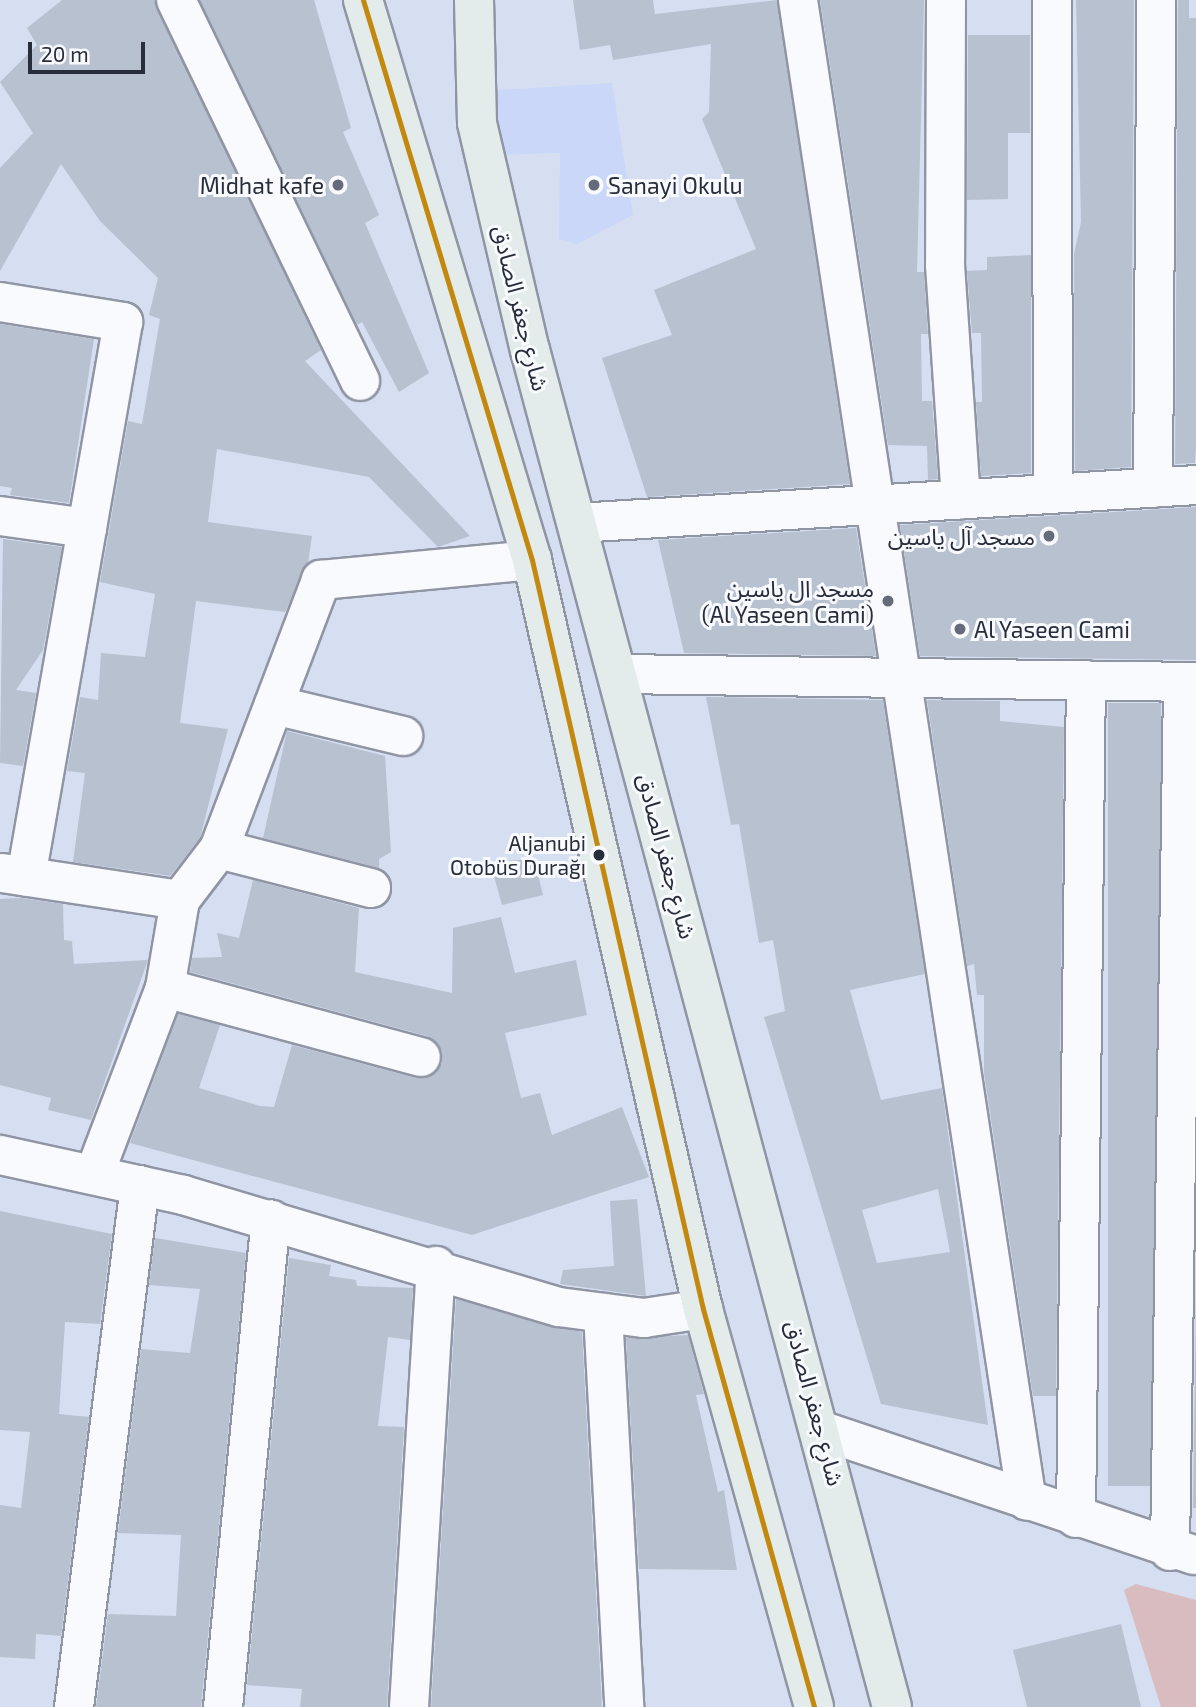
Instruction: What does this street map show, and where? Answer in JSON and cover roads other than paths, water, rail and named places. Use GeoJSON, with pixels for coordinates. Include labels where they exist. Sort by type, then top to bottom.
{"type":"FeatureCollection","features":[{"type":"Feature","properties":{"kind":"main road"},"geometry":{"type":"LineString","coordinates":[[363,0],[532,560],[703,1309],[814,1707]]}},
{"type":"Feature","properties":{"kind":"main road","name":"شارع جعفر الصادق"},"geometry":{"type":"LineString","coordinates":[[474,0],[477,123],[577,523],[822,1431],[892,1707]]}},
{"type":"Feature","properties":{"kind":"street"},"geometry":{"type":"LineString","coordinates":[[176,0],[360,381]]}},
{"type":"Feature","properties":{"kind":"street"},"geometry":{"type":"LineString","coordinates":[[798,0],[1027,1501]]}},
{"type":"Feature","properties":{"kind":"street"},"geometry":{"type":"LineString","coordinates":[[946,0],[945,265],[961,499]]}},
{"type":"Feature","properties":{"kind":"street"},"geometry":{"type":"LineString","coordinates":[[1052,0],[1053,494]]}},
{"type":"Feature","properties":{"kind":"street"},"geometry":{"type":"LineString","coordinates":[[1153,488],[1156,0]]}},
{"type":"Feature","properties":{"kind":"street"},"geometry":{"type":"LineString","coordinates":[[0,302],[123,322],[87,528],[13,875],[180,900]]}},
{"type":"Feature","properties":{"kind":"street"},"geometry":{"type":"LineString","coordinates":[[577,523],[1196,485]]}},
{"type":"Feature","properties":{"kind":"street"},"geometry":{"type":"LineString","coordinates":[[0,516],[87,528]]}},
{"type":"Feature","properties":{"kind":"street"},"geometry":{"type":"LineString","coordinates":[[94,1175],[165,988],[180,900],[219,849],[321,580],[532,560]]}},
{"type":"Feature","properties":{"kind":"street"},"geometry":{"type":"LineString","coordinates":[[617,674],[1190,682],[1183,1553],[822,1431]]}},
{"type":"Feature","properties":{"kind":"street"},"geometry":{"type":"LineString","coordinates":[[1076,1518],[1086,680]]}},
{"type":"Feature","properties":{"kind":"street"},"geometry":{"type":"LineString","coordinates":[[274,705],[403,736]]}},
{"type":"Feature","properties":{"kind":"street"},"geometry":{"type":"LineString","coordinates":[[219,849],[371,888]]}},
{"type":"Feature","properties":{"kind":"street"},"geometry":{"type":"LineString","coordinates":[[165,988],[421,1057]]}},
{"type":"Feature","properties":{"kind":"street"},"geometry":{"type":"LineString","coordinates":[[0,1155],[140,1185],[271,1219],[436,1266],[559,1307],[644,1318],[703,1309]]}},
{"type":"Feature","properties":{"kind":"street"},"geometry":{"type":"LineString","coordinates":[[75,1707],[140,1185]]}},
{"type":"Feature","properties":{"kind":"street"},"geometry":{"type":"LineString","coordinates":[[223,1707],[271,1219]]}},
{"type":"Feature","properties":{"kind":"street"},"geometry":{"type":"LineString","coordinates":[[409,1707],[436,1266]]}},
{"type":"Feature","properties":{"kind":"street"},"geometry":{"type":"LineString","coordinates":[[604,1313],[624,1707]]}},
{"type":"Feature","properties":{"kind":"place","name":"Midhat kafe"},"geometry":{"type":"Point","coordinates":[338,185]}},
{"type":"Feature","properties":{"kind":"place","name":"Sanayi Okulu"},"geometry":{"type":"Point","coordinates":[594,185]}},
{"type":"Feature","properties":{"kind":"place","name":"مسجد آل ياسين"},"geometry":{"type":"Point","coordinates":[1049,536]}},
{"type":"Feature","properties":{"kind":"place","name":"مسجد ال ياسين (Al Yaseen Cami)"},"geometry":{"type":"Point","coordinates":[888,601]}},
{"type":"Feature","properties":{"kind":"place","name":"Al Yaseen Cami"},"geometry":{"type":"Point","coordinates":[960,629]}},
{"type":"Feature","properties":{"kind":"place","name":"Aljanubi Otobüs Durağı"},"geometry":{"type":"Point","coordinates":[599,855]}}]}
